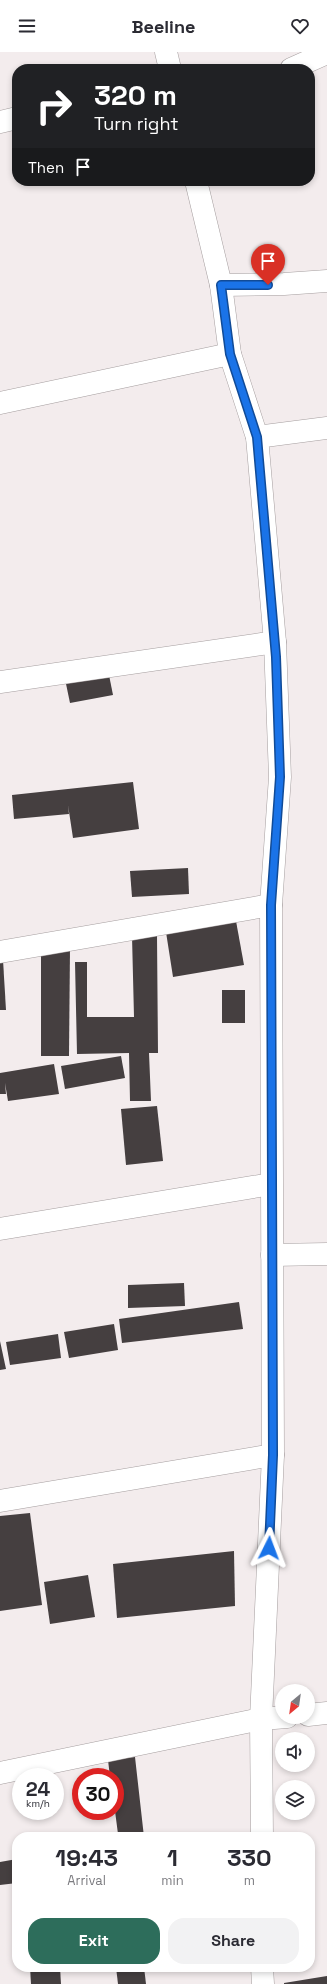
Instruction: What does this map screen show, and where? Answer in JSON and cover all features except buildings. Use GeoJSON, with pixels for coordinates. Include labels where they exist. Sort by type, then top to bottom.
{"type":"FeatureCollection","features":[{"type":"Feature","properties":{"kind":"street"},"geometry":{"type":"LineString","coordinates":[[166,52],[169,64]]}},
{"type":"Feature","properties":{"kind":"street"},"geometry":{"type":"LineString","coordinates":[[302,64],[327,53]]}},
{"type":"Feature","properties":{"kind":"street"},"geometry":{"type":"LineString","coordinates":[[0,122],[12,119]]}},
{"type":"Feature","properties":{"kind":"street"},"geometry":{"type":"LineString","coordinates":[[197,186],[221,285],[230,354],[257,437],[275,642],[280,777],[271,905],[273,1455],[261,1719],[262,1832]]}},
{"type":"Feature","properties":{"kind":"street"},"geometry":{"type":"LineString","coordinates":[[221,285],[284,284],[327,281]]}},
{"type":"Feature","properties":{"kind":"street"},"geometry":{"type":"LineString","coordinates":[[0,403],[230,354]]}},
{"type":"Feature","properties":{"kind":"street"},"geometry":{"type":"LineString","coordinates":[[257,437],[327,428]]}},
{"type":"Feature","properties":{"kind":"street"},"geometry":{"type":"LineString","coordinates":[[0,682],[275,642]]}},
{"type":"Feature","properties":{"kind":"street"},"geometry":{"type":"LineString","coordinates":[[0,952],[271,905]]}},
{"type":"Feature","properties":{"kind":"street"},"geometry":{"type":"LineString","coordinates":[[0,1229],[271,1184]]}},
{"type":"Feature","properties":{"kind":"street"},"geometry":{"type":"LineString","coordinates":[[272,1255],[327,1254]]}},
{"type":"Feature","properties":{"kind":"street"},"geometry":{"type":"LineString","coordinates":[[0,1501],[273,1455]]}},
{"type":"Feature","properties":{"kind":"street"},"geometry":{"type":"LineString","coordinates":[[315,1714],[327,1713]]}},
{"type":"Feature","properties":{"kind":"street"},"geometry":{"type":"LineString","coordinates":[[0,1773],[261,1719],[275,1718]]}},
{"type":"Feature","properties":{"kind":"street"},"geometry":{"type":"LineString","coordinates":[[262,1972],[263,1984]]}},
{"type":"Feature","properties":{"kind":"route"},"geometry":{"type":"LineString","coordinates":[[268,285],[221,285],[230,354],[257,437],[276,657],[280,777],[271,905],[273,1455],[269,1548]]}}]}
